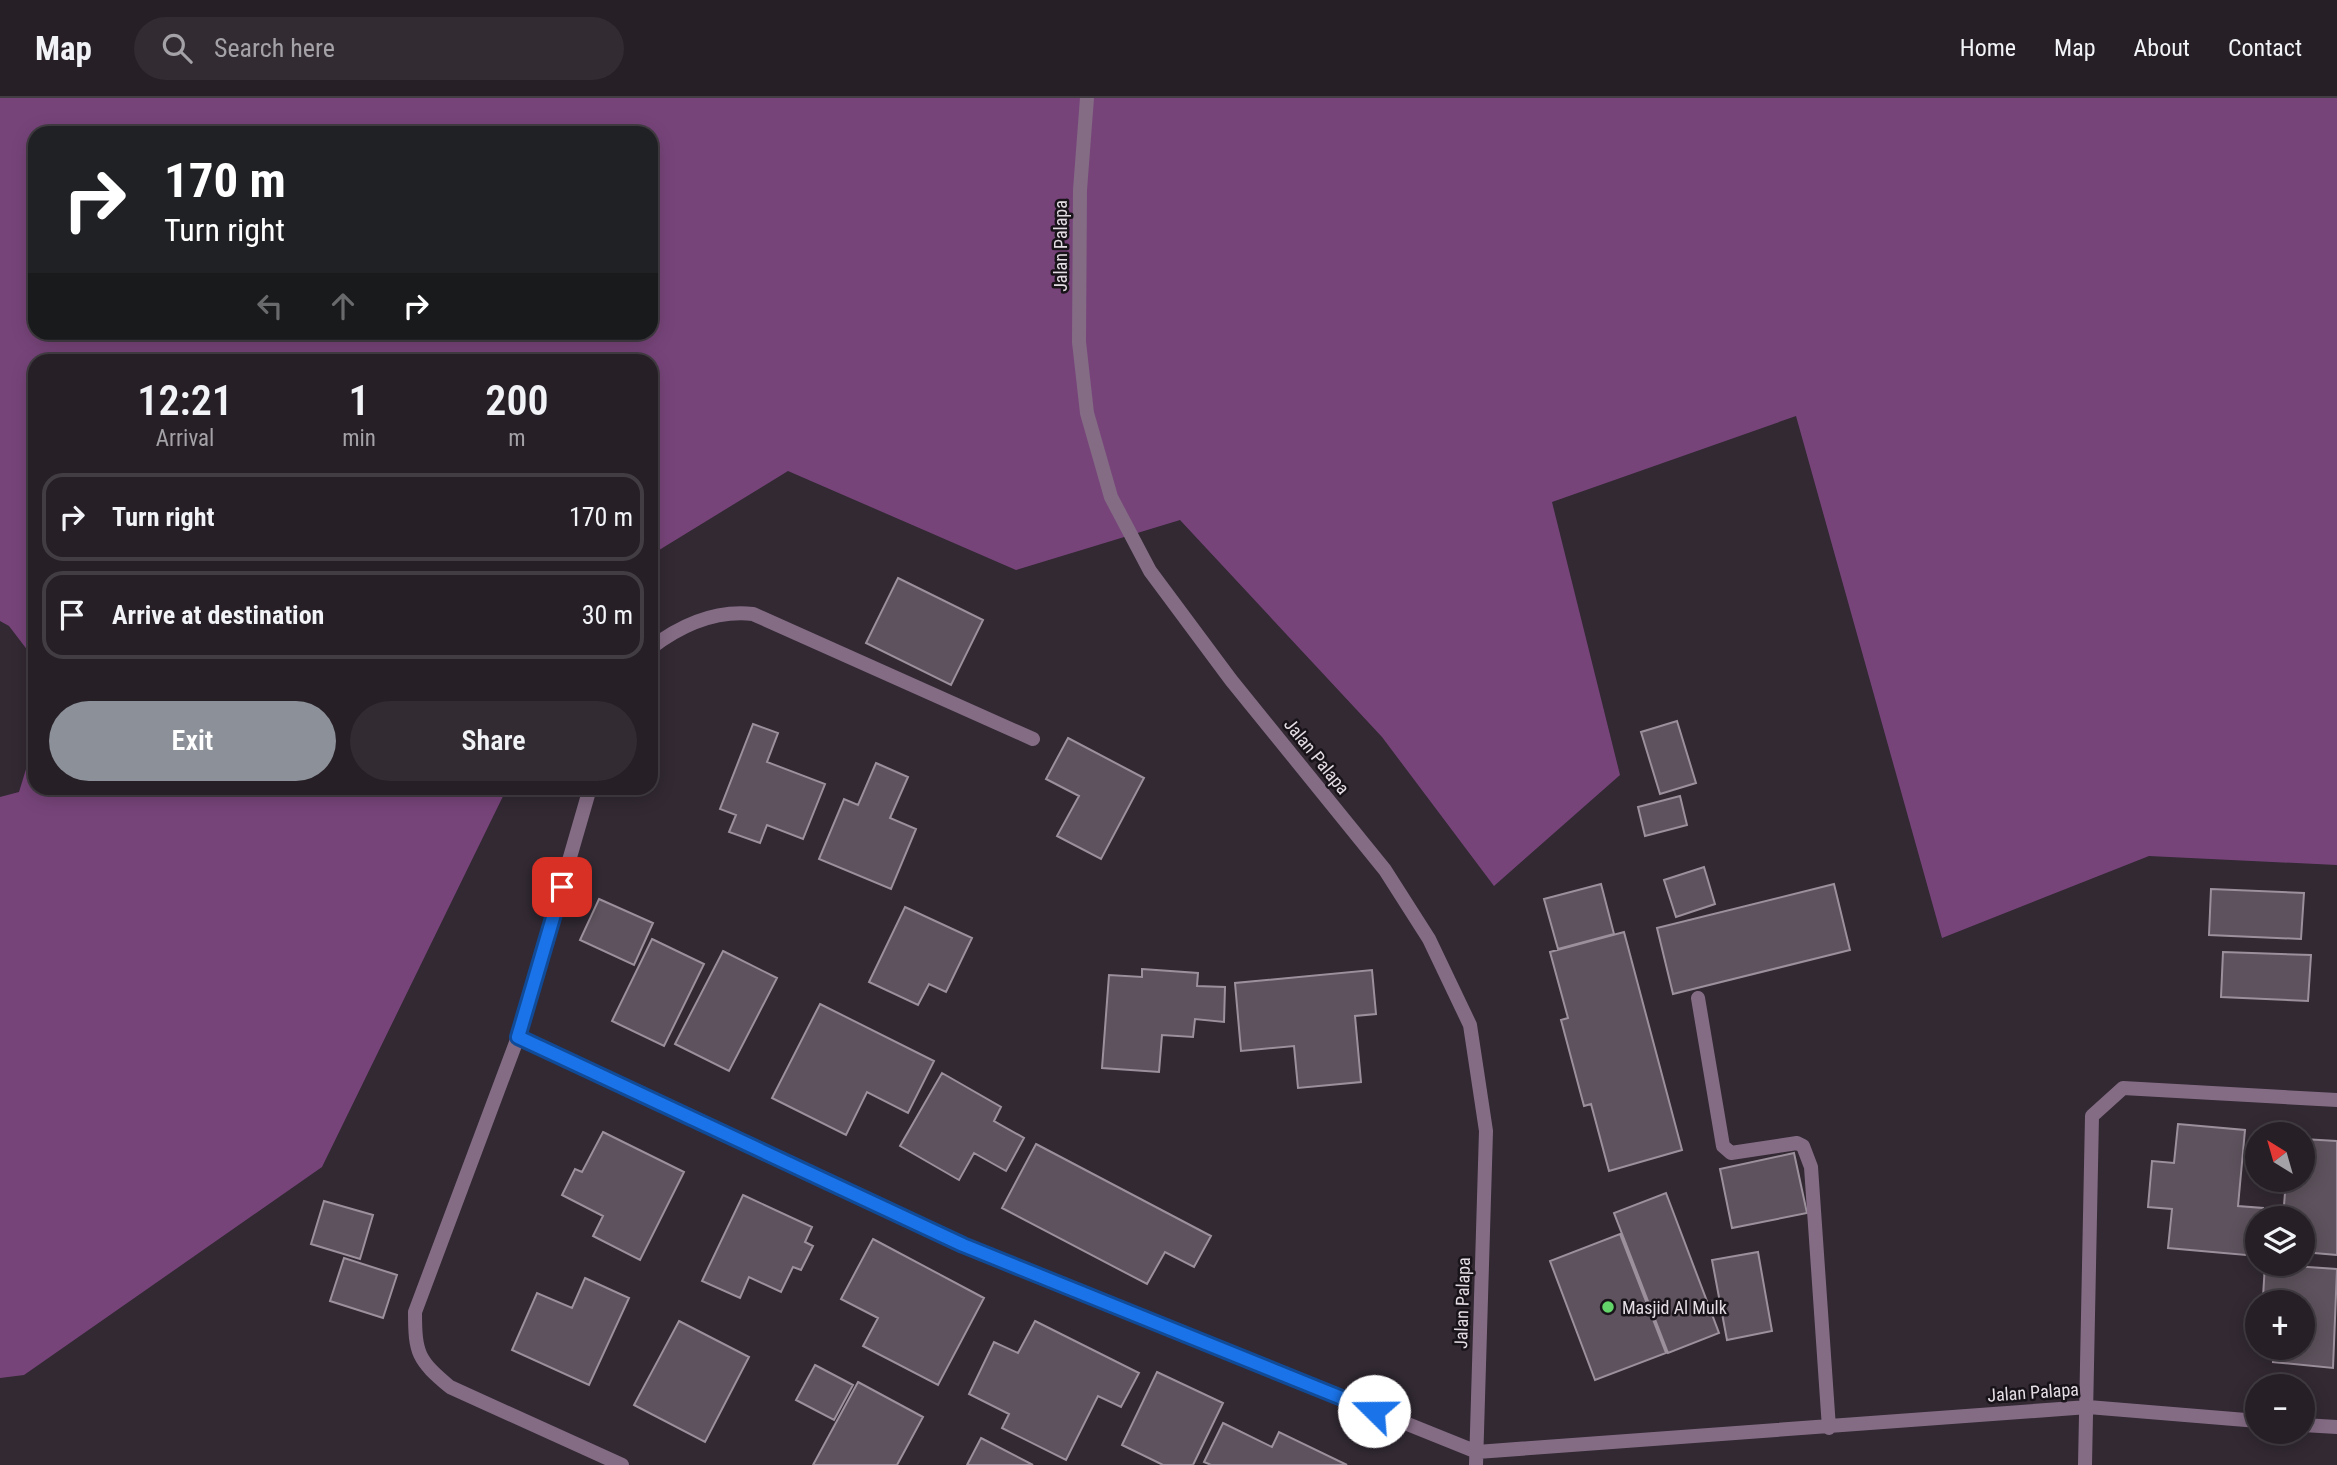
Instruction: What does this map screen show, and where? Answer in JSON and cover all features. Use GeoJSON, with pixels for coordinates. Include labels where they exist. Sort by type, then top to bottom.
{"type":"FeatureCollection","features":[{"type":"Feature","properties":{"kind":"street","name":"Jalan Palapa"},"geometry":{"type":"LineString","coordinates":[[1087,98],[1080,190],[1079,342],[1087,413],[1111,497],[1158,582],[1231,680],[1385,870],[1429,939],[1470,1025],[1486,1131],[1476,1458]]}},
{"type":"Feature","properties":{"kind":"street"},"geometry":{"type":"LineString","coordinates":[[658,644],[703,619],[733,612],[753,614],[1033,739]]}},
{"type":"Feature","properties":{"kind":"street"},"geometry":{"type":"LineString","coordinates":[[588,795],[518,1037],[415,1312],[415,1346],[429,1369],[450,1387],[622,1465]]}},
{"type":"Feature","properties":{"kind":"street"},"geometry":{"type":"LineString","coordinates":[[1698,998],[1723,1146],[1731,1153],[1741,1153],[1797,1143],[1802,1146],[1811,1167],[1829,1428]]}},
{"type":"Feature","properties":{"kind":"street","name":"Jalan Palapa"},"geometry":{"type":"LineString","coordinates":[[518,1037],[963,1245],[1476,1458],[2088,1407],[2245,1420]]}},
{"type":"Feature","properties":{"kind":"street"},"geometry":{"type":"LineString","coordinates":[[2085,1465],[2092,1116],[2123,1088],[2337,1100]]}},
{"type":"Feature","properties":{"kind":"street"},"geometry":{"type":"LineString","coordinates":[[2315,1426],[2337,1427]]}},
{"type":"Feature","properties":{"kind":"shaded area"},"geometry":{"type":"Polygon","coordinates":[[[0,98],[2337,98],[2337,865],[2149,856],[1942,938],[1796,416],[1552,502],[1620,775],[1494,886],[1382,737],[1180,520],[1016,570],[788,471],[658,551],[658,354],[28,354],[28,651],[9,626],[0,621],[0,98]]]}},
{"type":"Feature","properties":{"kind":"shaded area"},"geometry":{"type":"Polygon","coordinates":[[[28,763],[28,795],[504,795],[322,1167],[24,1375],[0,1378],[0,797],[19,792],[28,763]]]}},
{"type":"Feature","properties":{"kind":"building"},"geometry":{"type":"Polygon","coordinates":[[[898,578],[983,620],[951,685],[866,643],[898,578]]]}},
{"type":"Feature","properties":{"kind":"building"},"geometry":{"type":"Polygon","coordinates":[[[1677,721],[1696,783],[1660,794],[1641,732],[1677,721]]]}},
{"type":"Feature","properties":{"kind":"building"},"geometry":{"type":"Polygon","coordinates":[[[753,724],[778,733],[767,762],[825,784],[803,839],[767,825],[760,843],[729,832],[736,815],[720,809],[753,724]]]}},
{"type":"Feature","properties":{"kind":"building"},"geometry":{"type":"Polygon","coordinates":[[[1068,738],[1144,778],[1101,859],[1057,836],[1079,796],[1046,779],[1068,738]]]}},
{"type":"Feature","properties":{"kind":"building"},"geometry":{"type":"Polygon","coordinates":[[[876,763],[908,777],[890,818],[916,829],[891,889],[819,859],[844,799],[858,805],[876,763]]]}},
{"type":"Feature","properties":{"kind":"building"},"geometry":{"type":"Polygon","coordinates":[[[1680,796],[1687,825],[1645,836],[1638,807],[1680,796]]]}},
{"type":"Feature","properties":{"kind":"building"},"geometry":{"type":"Polygon","coordinates":[[[1704,867],[1715,904],[1676,917],[1664,880],[1704,867]]]}},
{"type":"Feature","properties":{"kind":"building"},"geometry":{"type":"Polygon","coordinates":[[[1601,884],[1614,934],[1558,949],[1544,899],[1601,884]]]}},
{"type":"Feature","properties":{"kind":"building"},"geometry":{"type":"Polygon","coordinates":[[[1834,884],[1850,950],[1673,994],[1657,928],[1834,884]]]}},
{"type":"Feature","properties":{"kind":"building"},"geometry":{"type":"Polygon","coordinates":[[[2211,889],[2304,893],[2301,939],[2209,935],[2211,889]]]}},
{"type":"Feature","properties":{"kind":"building"},"geometry":{"type":"Polygon","coordinates":[[[599,899],[653,923],[634,965],[580,940],[599,899]]]}},
{"type":"Feature","properties":{"kind":"building"},"geometry":{"type":"Polygon","coordinates":[[[905,907],[972,938],[946,992],[929,984],[918,1005],[869,982],[905,907]]]}},
{"type":"Feature","properties":{"kind":"building"},"geometry":{"type":"Polygon","coordinates":[[[1624,932],[1682,1150],[1609,1171],[1591,1104],[1584,1106],[1561,1020],[1568,1018],[1550,952],[1624,932]]]}},
{"type":"Feature","properties":{"kind":"building"},"geometry":{"type":"Polygon","coordinates":[[[652,939],[704,964],[664,1046],[612,1021],[652,939]]]}},
{"type":"Feature","properties":{"kind":"building"},"geometry":{"type":"Polygon","coordinates":[[[723,951],[777,978],[729,1071],[675,1044],[723,951]]]}},
{"type":"Feature","properties":{"kind":"building"},"geometry":{"type":"Polygon","coordinates":[[[2223,952],[2311,955],[2308,1001],[2221,997],[2223,952]]]}},
{"type":"Feature","properties":{"kind":"building"},"geometry":{"type":"Polygon","coordinates":[[[1142,969],[1198,973],[1197,986],[1225,987],[1224,1022],[1195,1019],[1193,1037],[1162,1035],[1159,1072],[1102,1068],[1109,975],[1142,977],[1142,969]]]}},
{"type":"Feature","properties":{"kind":"building"},"geometry":{"type":"Polygon","coordinates":[[[1372,970],[1376,1014],[1355,1016],[1361,1082],[1298,1088],[1294,1046],[1241,1051],[1235,983],[1372,970]]]}},
{"type":"Feature","properties":{"kind":"building"},"geometry":{"type":"Polygon","coordinates":[[[820,1004],[934,1061],[908,1113],[867,1092],[846,1135],[772,1098],[820,1004]]]}},
{"type":"Feature","properties":{"kind":"building"},"geometry":{"type":"Polygon","coordinates":[[[942,1073],[1001,1107],[994,1121],[1024,1138],[1006,1171],[974,1153],[959,1180],[900,1146],[942,1073]]]}},
{"type":"Feature","properties":{"kind":"building"},"geometry":{"type":"Polygon","coordinates":[[[2178,1124],[2245,1130],[2238,1206],[2245,1207],[2245,1255],[2168,1248],[2172,1209],[2148,1207],[2152,1161],[2174,1163],[2178,1124]]]}},
{"type":"Feature","properties":{"kind":"building"},"geometry":{"type":"Polygon","coordinates":[[[603,1132],[684,1172],[640,1260],[593,1236],[603,1216],[562,1195],[575,1169],[582,1172],[603,1132]]]}},
{"type":"Feature","properties":{"kind":"building"},"geometry":{"type":"Polygon","coordinates":[[[2315,1140],[2337,1141],[2337,1255],[2315,1253],[2315,1206],[2284,1206],[2285,1192],[2315,1192],[2315,1140]]]}},
{"type":"Feature","properties":{"kind":"building"},"geometry":{"type":"Polygon","coordinates":[[[1036,1144],[1211,1236],[1194,1267],[1165,1252],[1147,1284],[1002,1208],[1036,1144]]]}},
{"type":"Feature","properties":{"kind":"building"},"geometry":{"type":"Polygon","coordinates":[[[1794,1153],[1807,1213],[1732,1228],[1720,1169],[1794,1153]]]}},
{"type":"Feature","properties":{"kind":"building"},"geometry":{"type":"Polygon","coordinates":[[[1666,1193],[1719,1333],[1668,1353],[1614,1213],[1666,1193]]]}},
{"type":"Feature","properties":{"kind":"building"},"geometry":{"type":"Polygon","coordinates":[[[743,1195],[812,1227],[805,1242],[813,1246],[801,1270],[793,1267],[781,1292],[749,1277],[740,1298],[702,1281],[743,1195]]]}},
{"type":"Feature","properties":{"kind":"building"},"geometry":{"type":"Polygon","coordinates":[[[324,1201],[373,1215],[360,1259],[311,1244],[324,1201]]]}},
{"type":"Feature","properties":{"kind":"building","name":"Masjid Al Mulk"},"geometry":{"type":"Polygon","coordinates":[[[1620,1234],[1666,1353],[1595,1380],[1550,1261],[1620,1234]]]}},
{"type":"Feature","properties":{"kind":"building"},"geometry":{"type":"Polygon","coordinates":[[[873,1239],[984,1298],[938,1385],[863,1346],[878,1318],[841,1299],[873,1239]]]}},
{"type":"Feature","properties":{"kind":"building"},"geometry":{"type":"Polygon","coordinates":[[[1758,1252],[1772,1331],[1727,1340],[1712,1260],[1758,1252]]]}},
{"type":"Feature","properties":{"kind":"building"},"geometry":{"type":"Polygon","coordinates":[[[344,1258],[397,1275],[383,1318],[330,1301],[344,1258]]]}},
{"type":"Feature","properties":{"kind":"building"},"geometry":{"type":"Polygon","coordinates":[[[2315,1267],[2337,1269],[2333,1368],[2273,1362],[2315,1360],[2315,1290],[2263,1290],[2264,1276],[2315,1276],[2315,1267]]]}},
{"type":"Feature","properties":{"kind":"building"},"geometry":{"type":"Polygon","coordinates":[[[585,1278],[629,1298],[589,1385],[512,1350],[537,1293],[572,1308],[585,1278]]]}},
{"type":"Feature","properties":{"kind":"building"},"geometry":{"type":"Polygon","coordinates":[[[679,1321],[749,1357],[705,1442],[634,1405],[679,1321]]]}},
{"type":"Feature","properties":{"kind":"building"},"geometry":{"type":"Polygon","coordinates":[[[1035,1321],[1139,1373],[1121,1407],[1098,1396],[1066,1460],[1002,1428],[1009,1414],[969,1394],[994,1342],[1018,1353],[1035,1321]]]}},
{"type":"Feature","properties":{"kind":"building"},"geometry":{"type":"Polygon","coordinates":[[[815,1365],[853,1385],[834,1420],[796,1400],[815,1365]]]}},
{"type":"Feature","properties":{"kind":"building"},"geometry":{"type":"Polygon","coordinates":[[[1157,1372],[1223,1403],[1193,1465],[1163,1465],[1122,1445],[1157,1372]]]}},
{"type":"Feature","properties":{"kind":"building"},"geometry":{"type":"Polygon","coordinates":[[[858,1382],[923,1417],[897,1465],[813,1465],[858,1382]]]}},
{"type":"Feature","properties":{"kind":"building"},"geometry":{"type":"Polygon","coordinates":[[[1223,1423],[1272,1447],[1279,1432],[1347,1465],[1211,1465],[1204,1462],[1223,1423]]]}},
{"type":"Feature","properties":{"kind":"building"},"geometry":{"type":"Polygon","coordinates":[[[981,1438],[1033,1465],[967,1465],[981,1438]]]}},
{"type":"Feature","properties":{"kind":"place","name":"Masjid Al Mulk"},"geometry":{"type":"Point","coordinates":[1608,1307]}},
{"type":"Feature","properties":{"kind":"route"},"geometry":{"type":"LineString","coordinates":[[562,887],[518,1037],[963,1245],[1374,1411]]}}]}
